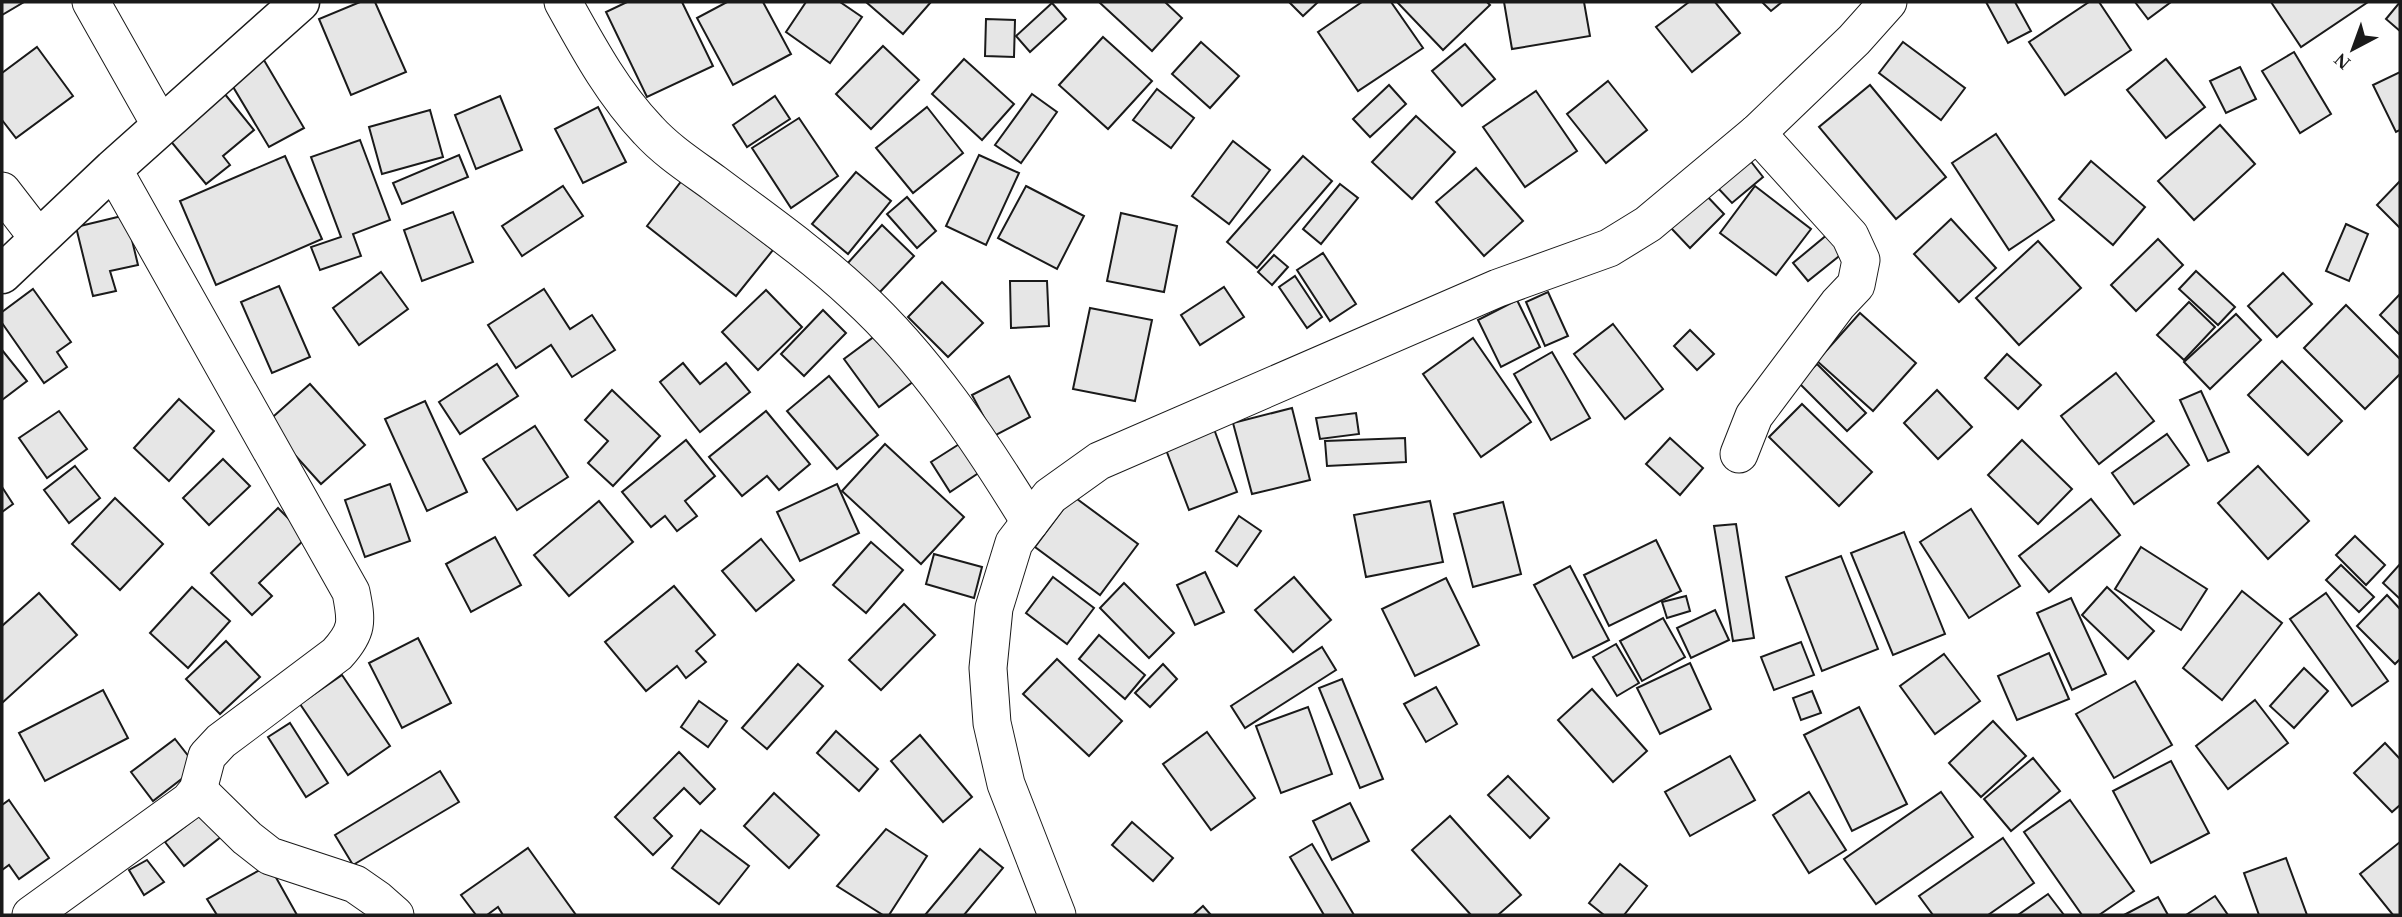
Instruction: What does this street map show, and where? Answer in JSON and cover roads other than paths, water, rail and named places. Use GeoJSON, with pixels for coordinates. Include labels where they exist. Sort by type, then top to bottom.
{"type":"FeatureCollection","features":[{"type":"Feature","properties":{"kind":"street"},"geometry":{"type":"LineString","coordinates":[[91,2],[161,126]]}},
{"type":"Feature","properties":{"kind":"street"},"geometry":{"type":"LineString","coordinates":[[2,274],[113,169],[300,2]]}},
{"type":"Feature","properties":{"kind":"street"},"geometry":{"type":"LineString","coordinates":[[563,2],[605,75],[626,105],[650,132],[810,256],[856,295],[895,334],[967,425],[1002,475],[1030,522]]}},
{"type":"Feature","properties":{"kind":"street"},"geometry":{"type":"LineString","coordinates":[[1057,915],[1006,784],[992,723],[988,668],[994,608],[1014,543],[1050,496],[1099,461],[1498,288],[1609,248],[1648,224],[1757,133],[1845,48],[1879,5]]}},
{"type":"Feature","properties":{"kind":"street"},"geometry":{"type":"LineString","coordinates":[[1739,454],[1754,415],[1838,304],[1856,285],[1861,260],[1850,236],[1757,133]]}},
{"type":"Feature","properties":{"kind":"street"},"geometry":{"type":"LineString","coordinates":[[31,915],[189,802],[198,790],[207,756],[221,741],[337,654],[351,639],[356,616],[351,592],[113,169]]}},
{"type":"Feature","properties":{"kind":"street"},"geometry":{"type":"LineString","coordinates":[[2,191],[39,239]]}},
{"type":"Feature","properties":{"kind":"street"},"geometry":{"type":"LineString","coordinates":[[198,790],[247,838],[270,856],[355,884],[395,915]]}}]}
